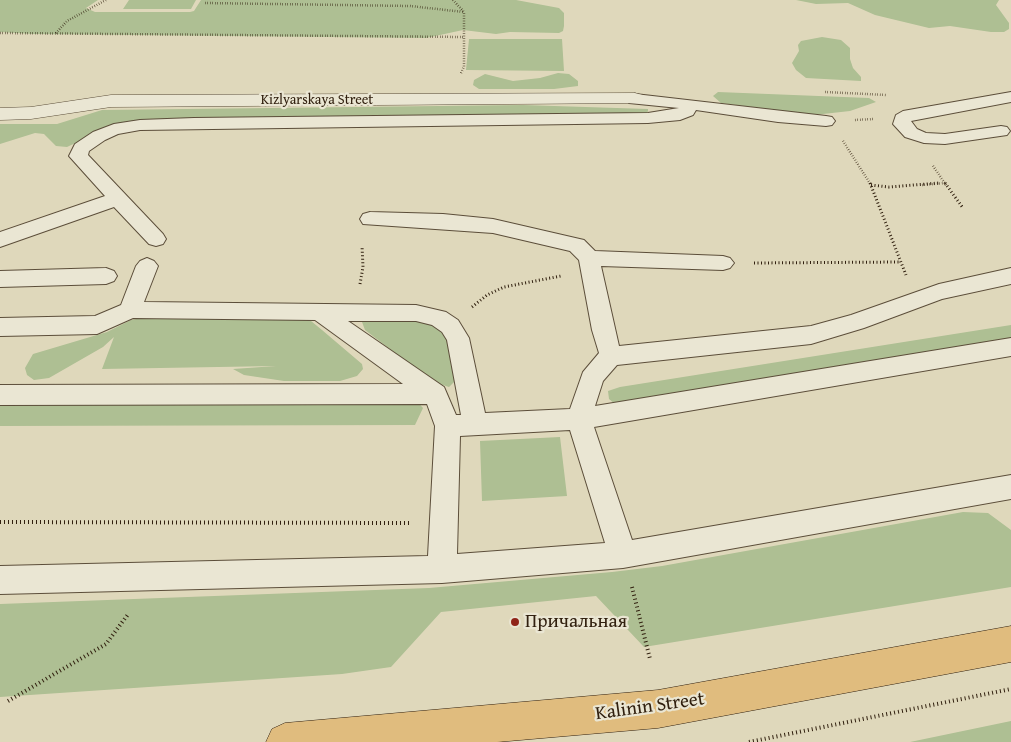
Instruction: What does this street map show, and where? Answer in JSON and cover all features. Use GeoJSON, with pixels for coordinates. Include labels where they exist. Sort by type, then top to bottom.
{"type":"FeatureCollection","features":[{"type":"Feature","properties":{"kind":"main road","name":"Kalinin Street"},"geometry":{"type":"LineString","coordinates":[[285,742],[658,709],[1011,644]]}},
{"type":"Feature","properties":{"kind":"street","name":"Kizlyarskaya Street"},"geometry":{"type":"LineString","coordinates":[[0,114],[30,113],[111,102],[635,99]]}},
{"type":"Feature","properties":{"kind":"lane"},"geometry":{"type":"LineString","coordinates":[[1001,131],[945,139],[924,138],[911,132],[902,124],[902,119],[909,115],[1011,97]]}},
{"type":"Feature","properties":{"kind":"lane"},"geometry":{"type":"LineString","coordinates":[[635,99],[690,104],[778,117],[826,121]]}},
{"type":"Feature","properties":{"kind":"lane"},"geometry":{"type":"LineString","coordinates":[[156,239],[116,200],[78,156],[81,148],[114,129],[140,125],[648,118],[674,116],[687,111],[690,104]]}},
{"type":"Feature","properties":{"kind":"lane"},"geometry":{"type":"LineString","coordinates":[[0,240],[116,200]]}},
{"type":"Feature","properties":{"kind":"lane"},"geometry":{"type":"LineString","coordinates":[[370,219],[442,221],[492,226],[577,244],[590,265],[610,356]]}},
{"type":"Feature","properties":{"kind":"lane"},"geometry":{"type":"LineString","coordinates":[[590,265],[723,263]]}},
{"type":"Feature","properties":{"kind":"lane"},"geometry":{"type":"LineString","coordinates":[[130,310],[147,266]]}},
{"type":"Feature","properties":{"kind":"lane"},"geometry":{"type":"LineString","coordinates":[[0,279],[106,276]]}},
{"type":"Feature","properties":{"kind":"lane"},"geometry":{"type":"LineString","coordinates":[[623,555],[579,419],[591,379],[597,369],[610,356],[754,342],[811,334],[856,322],[940,292],[1011,276]]}},
{"type":"Feature","properties":{"kind":"lane"},"geometry":{"type":"LineString","coordinates":[[0,328],[97,325],[130,310],[416,313],[438,318],[450,326],[458,338],[476,424]]}},
{"type":"Feature","properties":{"kind":"lane"},"geometry":{"type":"LineString","coordinates":[[318,311],[436,394],[448,426],[442,569]]}},
{"type":"Feature","properties":{"kind":"lane"},"geometry":{"type":"LineString","coordinates":[[448,426],[579,419],[1011,347]]}},
{"type":"Feature","properties":{"kind":"lane"},"geometry":{"type":"LineString","coordinates":[[0,395],[436,394]]}},
{"type":"Feature","properties":{"kind":"lane"},"geometry":{"type":"LineString","coordinates":[[0,580],[442,569],[623,555],[1011,487]]}},
{"type":"Feature","properties":{"kind":"path"},"geometry":{"type":"LineString","coordinates":[[56,33],[67,20],[106,0]]}},
{"type":"Feature","properties":{"kind":"path"},"geometry":{"type":"LineString","coordinates":[[383,6],[385,0]]}},
{"type":"Feature","properties":{"kind":"path"},"geometry":{"type":"LineString","coordinates":[[449,99],[464,67],[464,12],[453,0]]}},
{"type":"Feature","properties":{"kind":"path"},"geometry":{"type":"LineString","coordinates":[[205,3],[428,7],[464,12]]}},
{"type":"Feature","properties":{"kind":"path"},"geometry":{"type":"LineString","coordinates":[[0,33],[465,37]]}},
{"type":"Feature","properties":{"kind":"path"},"geometry":{"type":"LineString","coordinates":[[826,121],[909,115]]}},
{"type":"Feature","properties":{"kind":"path"},"geometry":{"type":"LineString","coordinates":[[826,121],[855,157],[871,185],[916,301]]}},
{"type":"Feature","properties":{"kind":"path"},"geometry":{"type":"LineString","coordinates":[[929,160],[963,208]]}},
{"type":"Feature","properties":{"kind":"path"},"geometry":{"type":"LineString","coordinates":[[871,185],[889,187],[945,183]]}},
{"type":"Feature","properties":{"kind":"path"},"geometry":{"type":"LineString","coordinates":[[355,312],[362,274],[362,243]]}},
{"type":"Feature","properties":{"kind":"path"},"geometry":{"type":"LineString","coordinates":[[723,263],[901,262]]}},
{"type":"Feature","properties":{"kind":"path"},"geometry":{"type":"LineString","coordinates":[[450,326],[487,295],[504,287],[590,265]]}},
{"type":"Feature","properties":{"kind":"path"},"geometry":{"type":"LineString","coordinates":[[0,522],[408,524],[414,518]]}},
{"type":"Feature","properties":{"kind":"path"},"geometry":{"type":"LineString","coordinates":[[623,555],[650,659]]}},
{"type":"Feature","properties":{"kind":"path"},"geometry":{"type":"LineString","coordinates":[[8,701],[106,644],[156,576]]}},
{"type":"Feature","properties":{"kind":"path"},"geometry":{"type":"LineString","coordinates":[[749,742],[1011,689]]}},
{"type":"Feature","properties":{"kind":"green space"},"geometry":{"type":"Polygon","coordinates":[[[0,0],[98,0],[86,8],[95,12],[190,12],[194,11],[201,0],[516,0],[559,8],[564,13],[564,26],[563,31],[559,33],[510,32],[496,34],[463,30],[426,38],[33,34],[0,32],[0,0]]]}},
{"type":"Feature","properties":{"kind":"green space"},"geometry":{"type":"Polygon","coordinates":[[[129,0],[196,0],[191,9],[123,9],[129,0]]]}},
{"type":"Feature","properties":{"kind":"green space"},"geometry":{"type":"Polygon","coordinates":[[[796,0],[999,0],[996,5],[1009,23],[1009,29],[1004,32],[991,32],[950,26],[929,28],[875,15],[848,3],[816,4],[796,0]]]}},
{"type":"Feature","properties":{"kind":"green space"},"geometry":{"type":"Polygon","coordinates":[[[822,37],[841,40],[850,48],[850,59],[853,68],[861,77],[861,81],[806,78],[796,70],[792,63],[799,51],[798,45],[801,41],[822,37]]]}},
{"type":"Feature","properties":{"kind":"green space"},"geometry":{"type":"Polygon","coordinates":[[[469,39],[562,39],[564,71],[466,70],[469,39]]]}},
{"type":"Feature","properties":{"kind":"green space"},"geometry":{"type":"Polygon","coordinates":[[[558,73],[569,74],[578,81],[578,86],[554,89],[479,89],[473,85],[474,80],[485,74],[513,81],[540,78],[558,73]]]}},
{"type":"Feature","properties":{"kind":"green space"},"geometry":{"type":"Polygon","coordinates":[[[718,92],[869,98],[876,102],[850,111],[814,115],[721,103],[713,96],[718,92]]]}},
{"type":"Feature","properties":{"kind":"green space"},"geometry":{"type":"Polygon","coordinates":[[[523,105],[648,109],[648,111],[647,113],[111,126],[67,147],[56,146],[44,134],[35,133],[0,144],[0,124],[57,124],[102,110],[523,105]]]}},
{"type":"Feature","properties":{"kind":"green space"},"geometry":{"type":"Polygon","coordinates":[[[152,316],[299,318],[311,321],[362,364],[363,369],[357,376],[340,381],[284,381],[244,375],[233,369],[276,366],[102,369],[114,337],[103,347],[49,378],[34,380],[27,375],[25,368],[33,354],[107,332],[131,320],[152,316]]]}},
{"type":"Feature","properties":{"kind":"green space"},"geometry":{"type":"Polygon","coordinates":[[[372,317],[411,319],[429,323],[443,329],[451,342],[458,378],[449,387],[433,382],[365,330],[362,322],[372,317]]]}},
{"type":"Feature","properties":{"kind":"green space"},"geometry":{"type":"Polygon","coordinates":[[[1011,325],[1011,341],[615,404],[609,399],[608,391],[620,387],[1011,325]]]}},
{"type":"Feature","properties":{"kind":"green space"},"geometry":{"type":"Polygon","coordinates":[[[413,397],[423,408],[415,425],[0,426],[0,402],[413,397]]]}},
{"type":"Feature","properties":{"kind":"green space"},"geometry":{"type":"Polygon","coordinates":[[[560,437],[567,496],[482,501],[480,441],[560,437]]]}},
{"type":"Feature","properties":{"kind":"green space"},"geometry":{"type":"Polygon","coordinates":[[[963,512],[988,513],[1011,530],[1011,587],[644,647],[596,596],[441,612],[391,667],[342,674],[0,697],[0,604],[429,588],[612,572],[662,566],[963,512]]]}},
{"type":"Feature","properties":{"kind":"green space"},"geometry":{"type":"Polygon","coordinates":[[[1011,721],[1011,742],[910,742],[1011,721]]]}},
{"type":"Feature","properties":{"kind":"place","name":"Причальная"},"geometry":{"type":"Point","coordinates":[515,622]}}]}
